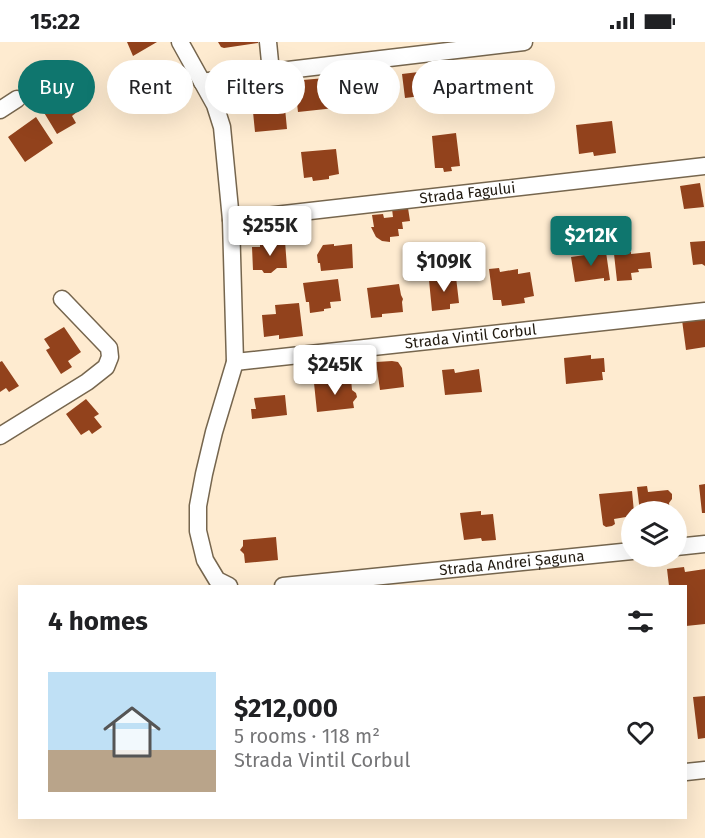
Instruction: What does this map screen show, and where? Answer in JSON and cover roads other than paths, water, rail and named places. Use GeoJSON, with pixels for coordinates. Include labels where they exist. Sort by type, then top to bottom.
{"type":"FeatureCollection","features":[{"type":"Feature","properties":{"kind":"street"},"geometry":{"type":"LineString","coordinates":[[180,42],[215,105],[222,127],[231,220],[235,362],[214,432],[198,506],[198,531],[205,560],[217,579],[227,585]]}},
{"type":"Feature","properties":{"kind":"street"},"geometry":{"type":"LineString","coordinates":[[268,42],[270,60]]}},
{"type":"Feature","properties":{"kind":"street"},"geometry":{"type":"LineString","coordinates":[[305,68],[524,42]]}},
{"type":"Feature","properties":{"kind":"street"},"geometry":{"type":"LineString","coordinates":[[0,110],[17,99]]}},
{"type":"Feature","properties":{"kind":"street","name":"Strada Fagului"},"geometry":{"type":"LineString","coordinates":[[231,220],[705,166]]}},
{"type":"Feature","properties":{"kind":"street"},"geometry":{"type":"LineString","coordinates":[[0,436],[87,382],[105,367],[110,357],[109,348],[62,299]]}},
{"type":"Feature","properties":{"kind":"street","name":"Strada Vintil Corbul"},"geometry":{"type":"LineString","coordinates":[[235,362],[705,311]]}},
{"type":"Feature","properties":{"kind":"street"},"geometry":{"type":"LineString","coordinates":[[687,546],[705,544]]}},
{"type":"Feature","properties":{"kind":"street","name":"Strada Andrei Șaguna"},"geometry":{"type":"LineString","coordinates":[[293,585],[621,552]]}},
{"type":"Feature","properties":{"kind":"street"},"geometry":{"type":"LineString","coordinates":[[687,772],[705,770]]}}]}
